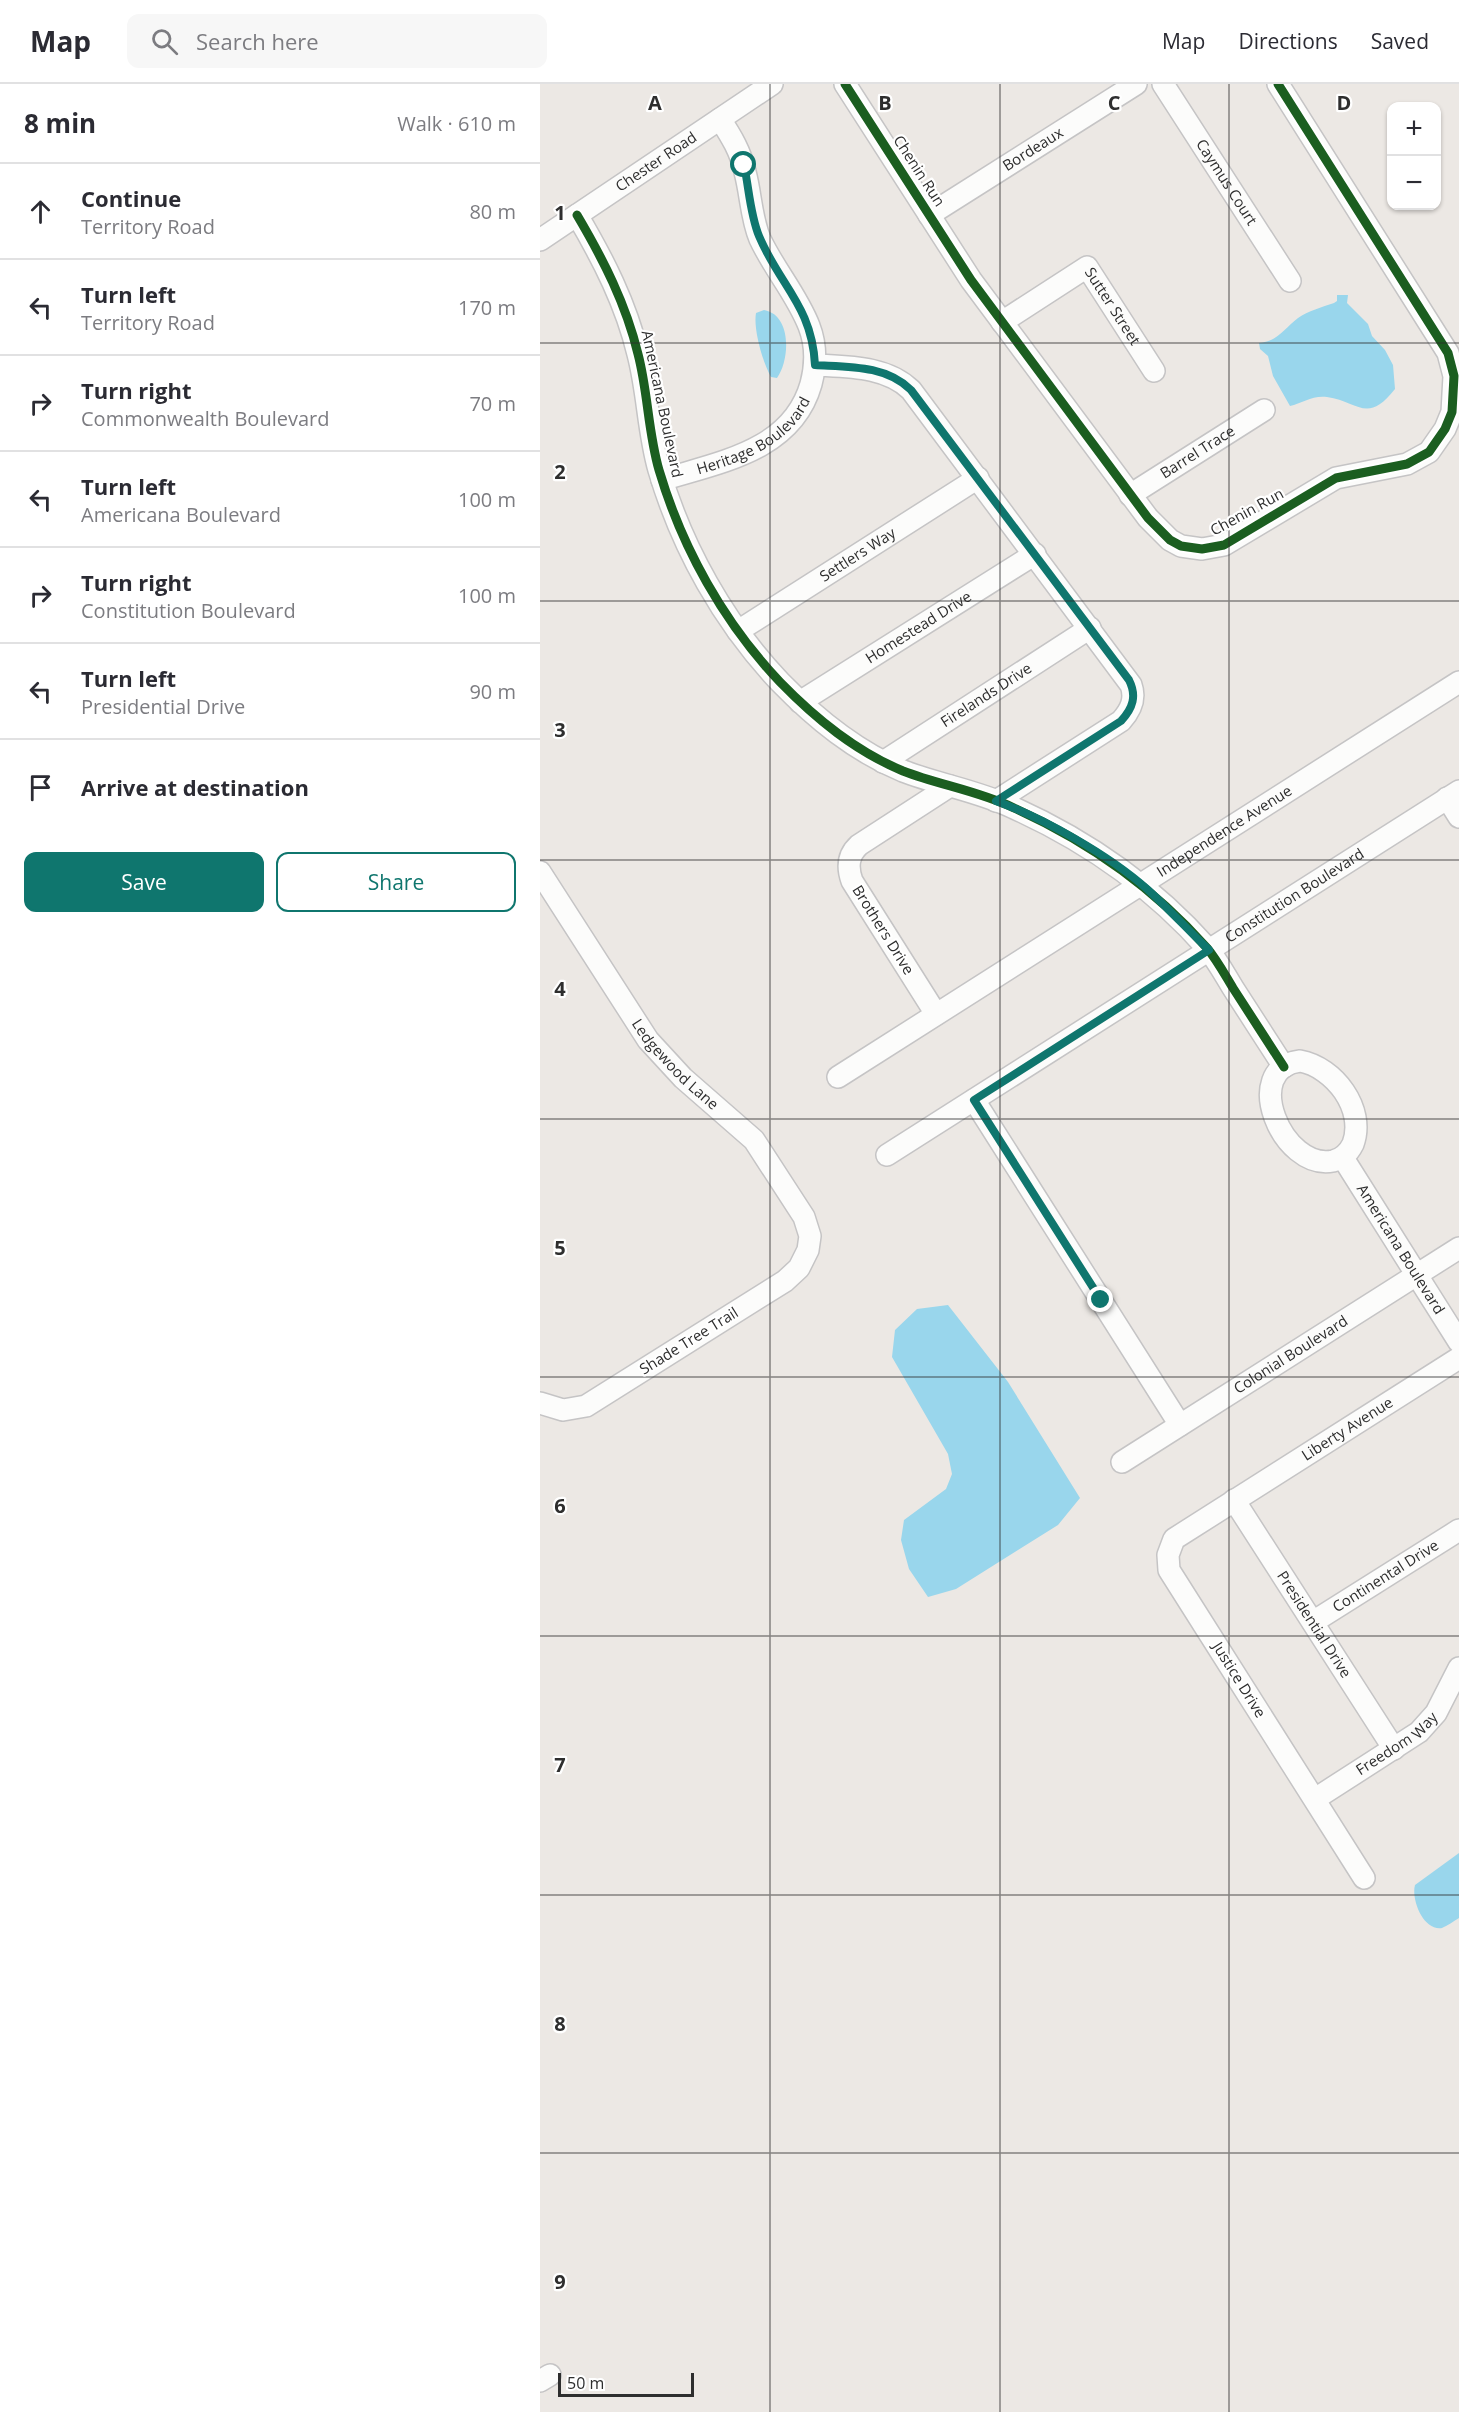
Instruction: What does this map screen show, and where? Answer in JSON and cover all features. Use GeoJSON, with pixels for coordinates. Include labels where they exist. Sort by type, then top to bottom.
{"type":"FeatureCollection","features":[{"type":"Feature","properties":{"kind":"street","name":"Chester Road"},"geometry":{"type":"LineString","coordinates":[[540,240],[772,84]]}},
{"type":"Feature","properties":{"kind":"street","name":"Chenin Run"},"geometry":{"type":"LineString","coordinates":[[844,84],[971,280],[1130,495],[1155,526],[1170,540],[1191,548],[1215,548],[1224,545],[1336,478],[1362,471],[1394,467],[1419,459],[1452,431],[1454,376],[1448,353],[1278,84]]}},
{"type":"Feature","properties":{"kind":"street","name":"Bordeaux"},"geometry":{"type":"LineString","coordinates":[[929,215],[1136,84]]}},
{"type":"Feature","properties":{"kind":"street","name":"Caymus Court"},"geometry":{"type":"LineString","coordinates":[[1163,84],[1290,281]]}},
{"type":"Feature","properties":{"kind":"street"},"geometry":{"type":"LineString","coordinates":[[720,119],[735,143],[744,165],[758,234],[801,308],[810,328],[815,365],[875,371],[902,382],[915,395],[1129,680],[1133,689],[1130,711],[1121,721],[996,801]]}},
{"type":"Feature","properties":{"kind":"street","name":"Americana Boulevard"},"geometry":{"type":"LineString","coordinates":[[577,215],[606,266],[630,327],[641,368],[652,443],[662,480],[683,535],[699,569],[738,631],[760,660],[801,702],[845,740],[866,754],[904,771],[1012,806],[1081,843],[1140,883],[1209,950],[1284,1067]]}},
{"type":"Feature","properties":{"kind":"street","name":"Sutter Street"},"geometry":{"type":"LineString","coordinates":[[1002,322],[1087,267],[1154,371]]}},
{"type":"Feature","properties":{"kind":"street","name":"Heritage Boulevard"},"geometry":{"type":"LineString","coordinates":[[662,480],[752,451],[774,439],[792,422],[802,407],[810,388],[815,365]]}},
{"type":"Feature","properties":{"kind":"street","name":"Barrel Trace"},"geometry":{"type":"LineString","coordinates":[[1130,495],[1264,410]]}},
{"type":"Feature","properties":{"kind":"street","name":"Settlers Way"},"geometry":{"type":"LineString","coordinates":[[738,631],[978,478]]}},
{"type":"Feature","properties":{"kind":"street","name":"Homestead Drive"},"geometry":{"type":"LineString","coordinates":[[801,702],[1035,554]]}},
{"type":"Feature","properties":{"kind":"street","name":"Firelands Drive"},"geometry":{"type":"LineString","coordinates":[[883,762],[1090,628]]}},
{"type":"Feature","properties":{"kind":"street","name":"Independence Avenue"},"geometry":{"type":"LineString","coordinates":[[838,1077],[1459,682]]}},
{"type":"Feature","properties":{"kind":"street","name":"Brothers Drive"},"geometry":{"type":"LineString","coordinates":[[936,1014],[852,881],[848,865],[853,851],[859,845],[950,786]]}},
{"type":"Feature","properties":{"kind":"street"},"geometry":{"type":"LineString","coordinates":[[1453,794],[1459,817]]}},
{"type":"Feature","properties":{"kind":"street","name":"Constitution Boulevard"},"geometry":{"type":"LineString","coordinates":[[887,1155],[1453,794]]}},
{"type":"Feature","properties":{"kind":"street","name":"Ledgewood Lane"},"geometry":{"type":"LineString","coordinates":[[540,872],[639,1028],[657,1052],[696,1091],[746,1132],[760,1149],[806,1221],[810,1236],[808,1250]]}},
{"type":"Feature","properties":{"kind":"street"},"geometry":{"type":"LineString","coordinates":[[1294,1062],[1309,1063],[1327,1073],[1341,1088],[1352,1107],[1356,1125],[1353,1143],[1342,1158],[1328,1162],[1312,1159],[1297,1151],[1282,1131],[1273,1114],[1270,1095],[1274,1079],[1284,1067],[1294,1062]]}},
{"type":"Feature","properties":{"kind":"street"},"geometry":{"type":"LineString","coordinates":[[974,1100],[1180,1425]]}},
{"type":"Feature","properties":{"kind":"street","name":"Americana Boulevard"},"geometry":{"type":"LineString","coordinates":[[1342,1158],[1459,1342]]}},
{"type":"Feature","properties":{"kind":"street","name":"Colonial Boulevard"},"geometry":{"type":"LineString","coordinates":[[1122,1462],[1459,1248]]}},
{"type":"Feature","properties":{"kind":"street","name":"Shade Tree Trail"},"geometry":{"type":"LineString","coordinates":[[547,1406],[569,1410],[585,1406],[785,1281],[800,1268],[808,1250]]}},
{"type":"Feature","properties":{"kind":"street","name":"Liberty Avenue"},"geometry":{"type":"LineString","coordinates":[[1234,1500],[1459,1358]]}},
{"type":"Feature","properties":{"kind":"street","name":"Presidential Drive"},"geometry":{"type":"LineString","coordinates":[[1234,1500],[1394,1749]]}},
{"type":"Feature","properties":{"kind":"street","name":"Justice Drive"},"geometry":{"type":"LineString","coordinates":[[1234,1500],[1174,1539],[1169,1550],[1168,1566],[1364,1878]]}},
{"type":"Feature","properties":{"kind":"street","name":"Continental Drive"},"geometry":{"type":"LineString","coordinates":[[1313,1623],[1459,1530]]}},
{"type":"Feature","properties":{"kind":"street","name":"Freedom Way"},"geometry":{"type":"LineString","coordinates":[[1315,1799],[1419,1732],[1442,1704],[1459,1668]]}},
{"type":"Feature","properties":{"kind":"water"},"geometry":{"type":"Polygon","coordinates":[[[1337,295],[1348,295],[1347,303],[1368,324],[1372,336],[1385,350],[1393,365],[1395,389],[1377,406],[1369,408],[1327,397],[1312,398],[1290,406],[1273,376],[1268,356],[1260,349],[1259,343],[1276,337],[1298,318],[1334,303],[1337,301],[1337,295]]]}},
{"type":"Feature","properties":{"kind":"water"},"geometry":{"type":"Polygon","coordinates":[[[764,310],[780,320],[786,339],[784,360],[777,378],[771,377],[768,371],[757,337],[756,313],[764,310]]]}},
{"type":"Feature","properties":{"kind":"water"},"geometry":{"type":"Polygon","coordinates":[[[948,1305],[1008,1382],[1080,1498],[1058,1525],[956,1589],[928,1597],[909,1569],[901,1540],[904,1520],[946,1489],[952,1474],[948,1454],[892,1357],[895,1330],[917,1309],[948,1305]]]}},
{"type":"Feature","properties":{"kind":"water"},"geometry":{"type":"Polygon","coordinates":[[[1459,1853],[1459,1918],[1442,1928],[1435,1928],[1429,1925],[1420,1913],[1415,1898],[1415,1885],[1459,1853]]]}},
{"type":"Feature","properties":{"kind":"cycle path"},"geometry":{"type":"LineString","coordinates":[[845,84],[971,280],[1148,518],[1170,540],[1181,546],[1202,549],[1224,545],[1336,478],[1407,464],[1429,452],[1445,429],[1452,412],[1454,376],[1448,353],[1278,84]]}},
{"type":"Feature","properties":{"kind":"cycle path"},"geometry":{"type":"LineString","coordinates":[[577,215],[605,265],[633,335],[641,368],[655,456],[680,528],[723,610],[760,659],[808,709],[852,744],[903,771],[987,797],[1041,821],[1093,851],[1142,886],[1165,905],[1211,953],[1284,1067]]}},
{"type":"Feature","properties":{"kind":"route"},"geometry":{"type":"LineString","coordinates":[[744,165],[758,234],[806,318],[812,337],[815,365],[845,366],[875,371],[902,382],[911,390],[1129,680],[1133,689],[1131,707],[1121,721],[996,801],[1012,806],[1039,820],[1112,863],[1146,888],[1209,950],[974,1100],[1101,1300]]}}]}
